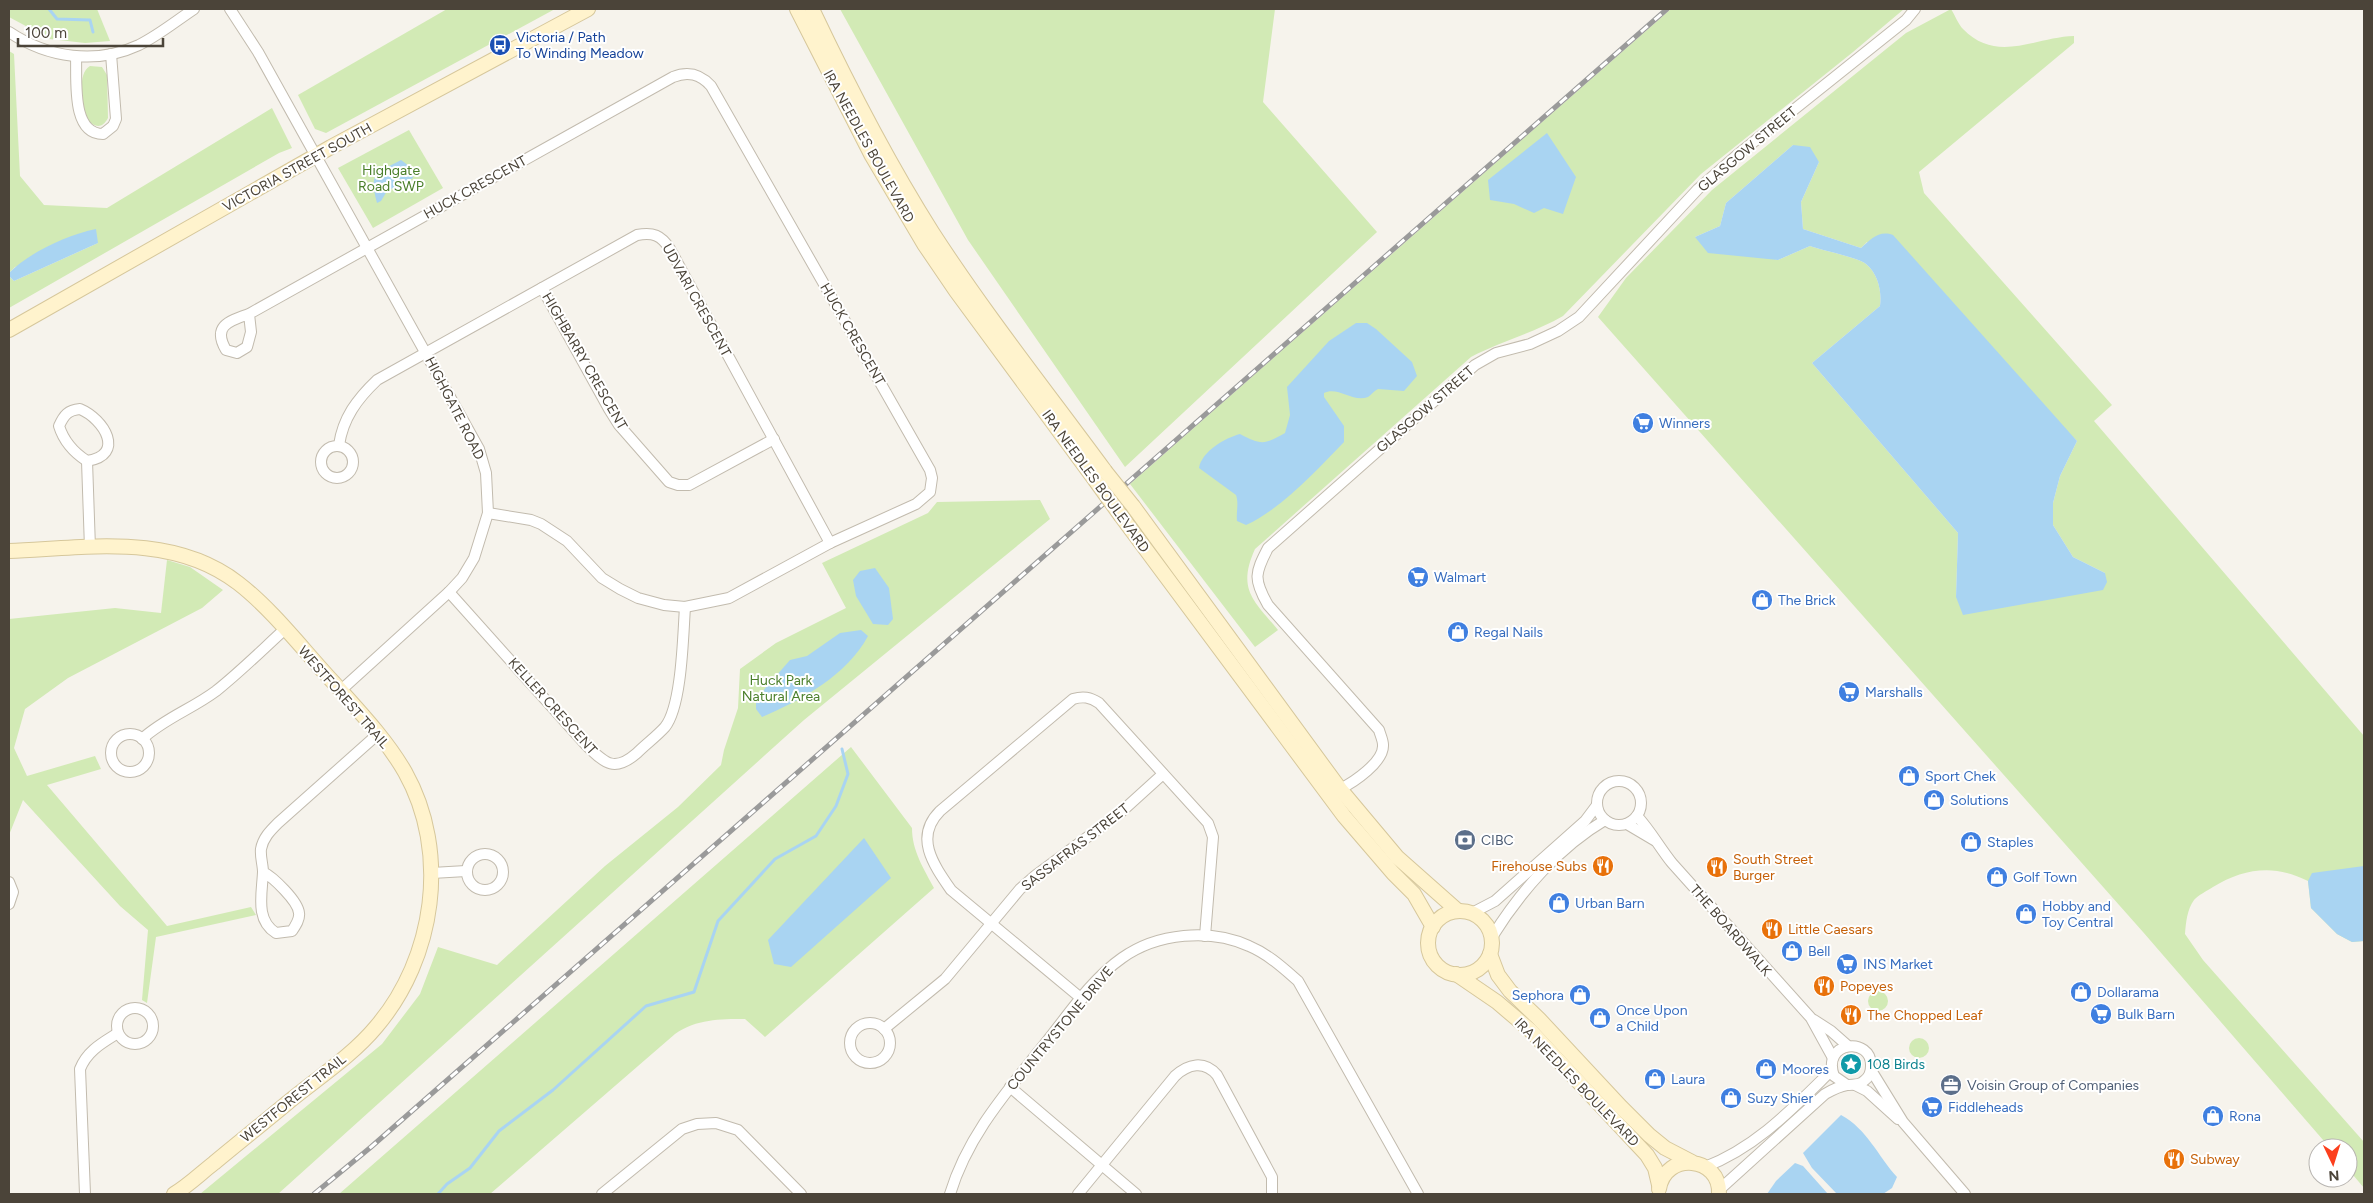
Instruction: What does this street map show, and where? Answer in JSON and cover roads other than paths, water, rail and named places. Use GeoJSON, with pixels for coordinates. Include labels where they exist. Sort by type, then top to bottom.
{"type":"FeatureCollection","features":[{"type":"Feature","properties":{"kind":"main road","name":"VICTORIA STREET SOUTH"},"geometry":{"type":"LineString","coordinates":[[9,330],[316,156],[588,9]]}},
{"type":"Feature","properties":{"kind":"main road","name":"IRA NEEDLES BOULEVARD"},"geometry":{"type":"LineString","coordinates":[[797,9],[872,156],[924,244],[956,291],[1100,475],[1133,506],[1340,789],[1397,857],[1465,912]]}},
{"type":"Feature","properties":{"kind":"main road","name":"IRA NEEDLES BOULEVARD"},"geometry":{"type":"LineString","coordinates":[[812,9],[887,156],[932,232],[1100,475],[1122,516],[1344,816],[1393,873],[1414,894],[1433,927]]}},
{"type":"Feature","properties":{"kind":"main road","name":"WESTFOREST TRAIL"},"geometry":{"type":"LineString","coordinates":[[9,551],[132,546],[156,548],[215,568],[238,582],[285,629],[378,734],[406,774],[424,820],[432,873],[426,930],[409,977],[394,1003],[375,1028],[338,1062],[174,1194]]}},
{"type":"Feature","properties":{"kind":"main road"},"geometry":{"type":"LineString","coordinates":[[1465,912],[1485,922],[1492,937],[1490,954],[1485,964],[1476,970],[1466,974],[1456,974],[1446,971],[1432,957],[1429,936],[1433,927],[1443,916],[1465,912]]}},
{"type":"Feature","properties":{"kind":"main road","name":"IRA NEEDLES BOULEVARD"},"geometry":{"type":"LineString","coordinates":[[1490,954],[1498,975],[1510,991],[1649,1135],[1665,1148],[1699,1164]]}},
{"type":"Feature","properties":{"kind":"main road","name":"IRA NEEDLES BOULEVARD"},"geometry":{"type":"LineString","coordinates":[[1456,974],[1497,1002],[1530,1030],[1648,1155],[1655,1168],[1659,1192]]}},
{"type":"Feature","properties":{"kind":"main road"},"geometry":{"type":"LineString","coordinates":[[1659,1192],[1668,1170],[1683,1162],[1699,1164],[1712,1173],[1719,1192]]}},
{"type":"Feature","properties":{"kind":"street"},"geometry":{"type":"LineString","coordinates":[[9,32],[23,42],[49,52],[76,57],[111,54],[139,45],[194,9]]}},
{"type":"Feature","properties":{"kind":"street","name":"HIGHGATE ROAD"},"geometry":{"type":"LineString","coordinates":[[230,9],[258,52],[427,352],[479,449],[486,473],[488,513],[474,558],[462,578],[449,592],[340,690]]}},
{"type":"Feature","properties":{"kind":"street","name":"GLASGOW STREET"},"geometry":{"type":"LineString","coordinates":[[1340,789],[1356,780],[1379,758],[1384,746],[1379,730],[1268,605],[1260,591],[1257,570],[1268,548],[1474,365],[1496,353],[1530,344],[1558,331],[1579,317],[1698,189],[1736,156],[1906,20],[1916,9]]}},
{"type":"Feature","properties":{"kind":"street"},"geometry":{"type":"LineString","coordinates":[[76,57],[79,113],[83,125],[90,131],[104,134],[113,126],[116,118],[111,54]]}},
{"type":"Feature","properties":{"kind":"street","name":"HUCK CRESCENT"},"geometry":{"type":"LineString","coordinates":[[248,314],[673,77],[687,74],[705,80],[711,86],[930,470],[932,485],[930,492],[922,500],[830,543],[729,598],[685,607],[664,605],[638,598],[620,589],[602,578],[567,541],[540,524],[531,520],[488,513]]}},
{"type":"Feature","properties":{"kind":"street","name":"UDVARI CRESCENT"},"geometry":{"type":"LineString","coordinates":[[339,445],[341,429],[348,415],[366,391],[393,370],[637,235],[652,233],[659,236],[670,248],[830,543]]}},
{"type":"Feature","properties":{"kind":"street","name":"HIGHBARRY CRESCENT"},"geometry":{"type":"LineString","coordinates":[[542,288],[614,417],[669,482],[678,486],[689,485],[774,439]]}},
{"type":"Feature","properties":{"kind":"street"},"geometry":{"type":"LineString","coordinates":[[80,409],[89,413],[107,433],[109,442],[106,453],[96,460],[87,461],[77,454],[64,439],[59,426],[63,416],[71,410],[80,409]]}},
{"type":"Feature","properties":{"kind":"street"},"geometry":{"type":"LineString","coordinates":[[87,461],[90,548]]}},
{"type":"Feature","properties":{"kind":"street","name":"KELLER CRESCENT"},"geometry":{"type":"LineString","coordinates":[[449,592],[586,745],[605,762],[614,765],[622,764],[630,759],[665,727],[671,718],[678,684],[685,607]]}},
{"type":"Feature","properties":{"kind":"street"},"geometry":{"type":"LineString","coordinates":[[142,739],[159,724],[216,691],[285,629]]}},
{"type":"Feature","properties":{"kind":"street"},"geometry":{"type":"LineString","coordinates":[[1082,999],[951,890],[942,877],[927,844],[927,830],[930,821],[1066,704],[1082,696],[1092,698],[1099,703],[1208,824],[1213,837],[1205,936]]}},
{"type":"Feature","properties":{"kind":"street"},"geometry":{"type":"LineString","coordinates":[[263,872],[275,881],[297,906],[299,913],[298,923],[292,931],[276,934],[268,929],[264,922],[261,850],[266,836],[278,823],[378,734]]}},
{"type":"Feature","properties":{"kind":"street","name":"SASSAFRAS STREET"},"geometry":{"type":"LineString","coordinates":[[884,1029],[945,979],[990,924],[1036,875],[1120,813],[1163,774]]}},
{"type":"Feature","properties":{"kind":"street"},"geometry":{"type":"LineString","coordinates":[[1465,912],[1495,901],[1584,821],[1597,805],[1598,798],[1604,788],[1610,783],[1622,782],[1632,786],[1640,797],[1640,807],[1637,816],[1627,824],[1612,824],[1605,820],[1597,805]]}},
{"type":"Feature","properties":{"kind":"street","name":"THE BOARDWALK"},"geometry":{"type":"LineString","coordinates":[[1637,816],[1648,828],[1654,840],[1811,1018],[1833,1058]]}},
{"type":"Feature","properties":{"kind":"street"},"geometry":{"type":"LineString","coordinates":[[1492,937],[1506,914],[1539,874],[1591,828],[1605,820]]}},
{"type":"Feature","properties":{"kind":"street","name":"THE BOARDWALK"},"geometry":{"type":"LineString","coordinates":[[1627,824],[1654,840]]}},
{"type":"Feature","properties":{"kind":"street"},"geometry":{"type":"LineString","coordinates":[[432,873],[466,871]]}},
{"type":"Feature","properties":{"kind":"street"},"geometry":{"type":"LineString","coordinates":[[9,882],[13,892],[9,904]]}},
{"type":"Feature","properties":{"kind":"street","name":"COUNTRYSTONE DRIVE"},"geometry":{"type":"LineString","coordinates":[[950,1194],[968,1147],[981,1126],[1010,1087],[1082,999],[1123,957],[1163,939],[1185,935],[1205,936],[1248,945],[1276,962],[1298,981],[1418,1194]]}},
{"type":"Feature","properties":{"kind":"street","name":"THE BOARDWALK"},"geometry":{"type":"LineString","coordinates":[[1811,1018],[1831,1031],[1848,1046]]}},
{"type":"Feature","properties":{"kind":"street"},"geometry":{"type":"LineString","coordinates":[[872,1023],[884,1029],[890,1044],[884,1058],[874,1064],[866,1064],[856,1059],[849,1046],[852,1033],[857,1028],[872,1023]]}},
{"type":"Feature","properties":{"kind":"street"},"geometry":{"type":"LineString","coordinates":[[84,1194],[80,1068],[84,1058],[90,1051],[118,1033]]}},
{"type":"Feature","properties":{"kind":"street"},"geometry":{"type":"LineString","coordinates":[[1903,1122],[1871,1070],[1870,1059],[1864,1050],[1848,1046],[1836,1053],[1833,1058],[1832,1070],[1837,1079],[1867,1091],[1903,1122],[1965,1194]]}},
{"type":"Feature","properties":{"kind":"street"},"geometry":{"type":"LineString","coordinates":[[1078,1194],[1175,1076],[1182,1069],[1199,1064],[1208,1067],[1217,1075],[1272,1177],[1272,1194]]}},
{"type":"Feature","properties":{"kind":"street"},"geometry":{"type":"LineString","coordinates":[[1699,1164],[1730,1157],[1753,1142],[1806,1098],[1832,1070]]}},
{"type":"Feature","properties":{"kind":"street"},"geometry":{"type":"LineString","coordinates":[[1719,1192],[1825,1094],[1865,1080],[1871,1070]]}},
{"type":"Feature","properties":{"kind":"street"},"geometry":{"type":"LineString","coordinates":[[1010,1087],[1136,1194]]}},
{"type":"Feature","properties":{"kind":"street"},"geometry":{"type":"LineString","coordinates":[[602,1194],[682,1129],[697,1124],[716,1123],[738,1130],[801,1194]]}},
{"type":"Feature","properties":{"kind":"water"},"geometry":{"type":"Polygon","coordinates":[[[1547,133],[1576,177],[1563,214],[1544,208],[1534,213],[1514,204],[1490,200],[1488,180],[1547,133]]]}},
{"type":"Feature","properties":{"kind":"water"},"geometry":{"type":"Polygon","coordinates":[[[1793,145],[1810,147],[1819,162],[1801,202],[1803,229],[1861,248],[1879,235],[1893,235],[2077,441],[2060,476],[2053,503],[2053,525],[2073,557],[2105,573],[2107,582],[2103,590],[1963,615],[1956,597],[1958,533],[1812,363],[1880,306],[1880,289],[1874,273],[1862,262],[1810,246],[1778,260],[1708,253],[1695,237],[1720,226],[1726,203],[1793,145]]]}},
{"type":"Feature","properties":{"kind":"water"},"geometry":{"type":"Polygon","coordinates":[[[401,160],[413,169],[413,178],[387,191],[381,201],[377,203],[374,185],[376,175],[401,160]]]}},
{"type":"Feature","properties":{"kind":"water"},"geometry":{"type":"Polygon","coordinates":[[[96,229],[98,243],[14,281],[9,276],[9,273],[18,265],[38,251],[73,235],[96,229]]]}},
{"type":"Feature","properties":{"kind":"water"},"geometry":{"type":"Polygon","coordinates":[[[1356,323],[1367,323],[1376,329],[1412,362],[1417,376],[1404,391],[1378,389],[1368,397],[1362,398],[1329,391],[1324,393],[1324,397],[1344,426],[1344,442],[1298,488],[1272,510],[1246,525],[1237,521],[1236,495],[1199,468],[1201,462],[1215,446],[1234,436],[1240,434],[1262,442],[1272,440],[1285,433],[1290,415],[1287,387],[1329,341],[1356,323]]]}},
{"type":"Feature","properties":{"kind":"water"},"geometry":{"type":"Polygon","coordinates":[[[875,568],[889,588],[893,619],[888,625],[873,624],[856,596],[853,580],[860,571],[875,568]]]}},
{"type":"Feature","properties":{"kind":"water"},"geometry":{"type":"Polygon","coordinates":[[[861,630],[868,636],[859,650],[836,674],[808,694],[762,717],[756,709],[756,699],[790,660],[807,656],[840,633],[861,630]]]}},
{"type":"Feature","properties":{"kind":"water"},"geometry":{"type":"Polygon","coordinates":[[[864,838],[891,878],[791,967],[774,964],[768,940],[864,838]]]}},
{"type":"Feature","properties":{"kind":"water"},"geometry":{"type":"Polygon","coordinates":[[[2364,866],[2364,941],[2352,942],[2337,934],[2311,908],[2308,881],[2312,873],[2364,866]]]}},
{"type":"Feature","properties":{"kind":"water"},"geometry":{"type":"Polygon","coordinates":[[[1841,1115],[1865,1135],[1897,1177],[1892,1188],[1883,1194],[1837,1194],[1812,1168],[1803,1153],[1841,1115]]]}},
{"type":"Feature","properties":{"kind":"water"},"geometry":{"type":"Polygon","coordinates":[[[1795,1163],[1803,1166],[1828,1194],[1767,1194],[1776,1181],[1795,1163]]]}},
{"type":"Feature","properties":{"kind":"waterway"},"geometry":{"type":"LineString","coordinates":[[49,9],[57,19],[90,20],[93,32]]}},
{"type":"Feature","properties":{"kind":"waterway"},"geometry":{"type":"LineString","coordinates":[[438,1194],[447,1184],[470,1168],[499,1131],[553,1090],[646,1006],[694,992],[718,921],[775,859],[816,836],[836,806],[848,774],[842,749]]}},
{"type":"Feature","properties":{"kind":"railway"},"geometry":{"type":"LineString","coordinates":[[314,1194],[371,1147],[1667,9]]}},
{"type":"Feature","properties":{"kind":"place","name":"Victoria / Path To Winding Meadow"},"geometry":{"type":"Point","coordinates":[500,45]}},
{"type":"Feature","properties":{"kind":"place","name":"Winners"},"geometry":{"type":"Point","coordinates":[1643,423]}},
{"type":"Feature","properties":{"kind":"place","name":"Walmart"},"geometry":{"type":"Point","coordinates":[1418,577]}},
{"type":"Feature","properties":{"kind":"place","name":"The Brick"},"geometry":{"type":"Point","coordinates":[1762,600]}},
{"type":"Feature","properties":{"kind":"place","name":"Regal Nails"},"geometry":{"type":"Point","coordinates":[1458,632]}},
{"type":"Feature","properties":{"kind":"place","name":"Marshalls"},"geometry":{"type":"Point","coordinates":[1849,692]}},
{"type":"Feature","properties":{"kind":"place","name":"Sport Chek"},"geometry":{"type":"Point","coordinates":[1909,776]}},
{"type":"Feature","properties":{"kind":"place","name":"Solutions"},"geometry":{"type":"Point","coordinates":[1934,800]}},
{"type":"Feature","properties":{"kind":"place","name":"CIBC"},"geometry":{"type":"Point","coordinates":[1465,840]}},
{"type":"Feature","properties":{"kind":"place","name":"Staples"},"geometry":{"type":"Point","coordinates":[1971,842]}},
{"type":"Feature","properties":{"kind":"place","name":"Firehouse Subs"},"geometry":{"type":"Point","coordinates":[1603,866]}},
{"type":"Feature","properties":{"kind":"place","name":"South Street Burger"},"geometry":{"type":"Point","coordinates":[1717,867]}},
{"type":"Feature","properties":{"kind":"place","name":"Golf Town"},"geometry":{"type":"Point","coordinates":[1997,877]}},
{"type":"Feature","properties":{"kind":"place","name":"Urban Barn"},"geometry":{"type":"Point","coordinates":[1559,903]}},
{"type":"Feature","properties":{"kind":"place","name":"Hobby and Toy Central"},"geometry":{"type":"Point","coordinates":[2026,914]}},
{"type":"Feature","properties":{"kind":"place","name":"Little Caesars"},"geometry":{"type":"Point","coordinates":[1772,929]}},
{"type":"Feature","properties":{"kind":"place","name":"Bell"},"geometry":{"type":"Point","coordinates":[1792,951]}},
{"type":"Feature","properties":{"kind":"place","name":"INS Market"},"geometry":{"type":"Point","coordinates":[1847,964]}},
{"type":"Feature","properties":{"kind":"place","name":"Popeyes"},"geometry":{"type":"Point","coordinates":[1824,986]}},
{"type":"Feature","properties":{"kind":"place","name":"Dollarama"},"geometry":{"type":"Point","coordinates":[2081,992]}},
{"type":"Feature","properties":{"kind":"place","name":"Sephora"},"geometry":{"type":"Point","coordinates":[1580,995]}},
{"type":"Feature","properties":{"kind":"place","name":"Bulk Barn"},"geometry":{"type":"Point","coordinates":[2101,1014]}},
{"type":"Feature","properties":{"kind":"place","name":"The Chopped Leaf"},"geometry":{"type":"Point","coordinates":[1851,1015]}},
{"type":"Feature","properties":{"kind":"place","name":"Once Upon a Child"},"geometry":{"type":"Point","coordinates":[1600,1018]}},
{"type":"Feature","properties":{"kind":"place","name":"108 Birds"},"geometry":{"type":"Point","coordinates":[1851,1064]}},
{"type":"Feature","properties":{"kind":"place","name":"Moores"},"geometry":{"type":"Point","coordinates":[1766,1069]}},
{"type":"Feature","properties":{"kind":"place","name":"Laura"},"geometry":{"type":"Point","coordinates":[1655,1079]}},
{"type":"Feature","properties":{"kind":"place","name":"Voisin Group of Companies"},"geometry":{"type":"Point","coordinates":[1951,1085]}},
{"type":"Feature","properties":{"kind":"place","name":"Suzy Shier"},"geometry":{"type":"Point","coordinates":[1731,1098]}},
{"type":"Feature","properties":{"kind":"place","name":"Fiddleheads"},"geometry":{"type":"Point","coordinates":[1932,1107]}},
{"type":"Feature","properties":{"kind":"place","name":"Rona"},"geometry":{"type":"Point","coordinates":[2213,1116]}},
{"type":"Feature","properties":{"kind":"place","name":"Subway"},"geometry":{"type":"Point","coordinates":[2174,1159]}},
{"type":"Feature","properties":{"kind":"park label","name":"Highgate Road SWP"},"geometry":{"type":"Point","coordinates":[391,178]}},
{"type":"Feature","properties":{"kind":"park label","name":"Huck Park Natural Area"},"geometry":{"type":"Point","coordinates":[781,688]}}]}
